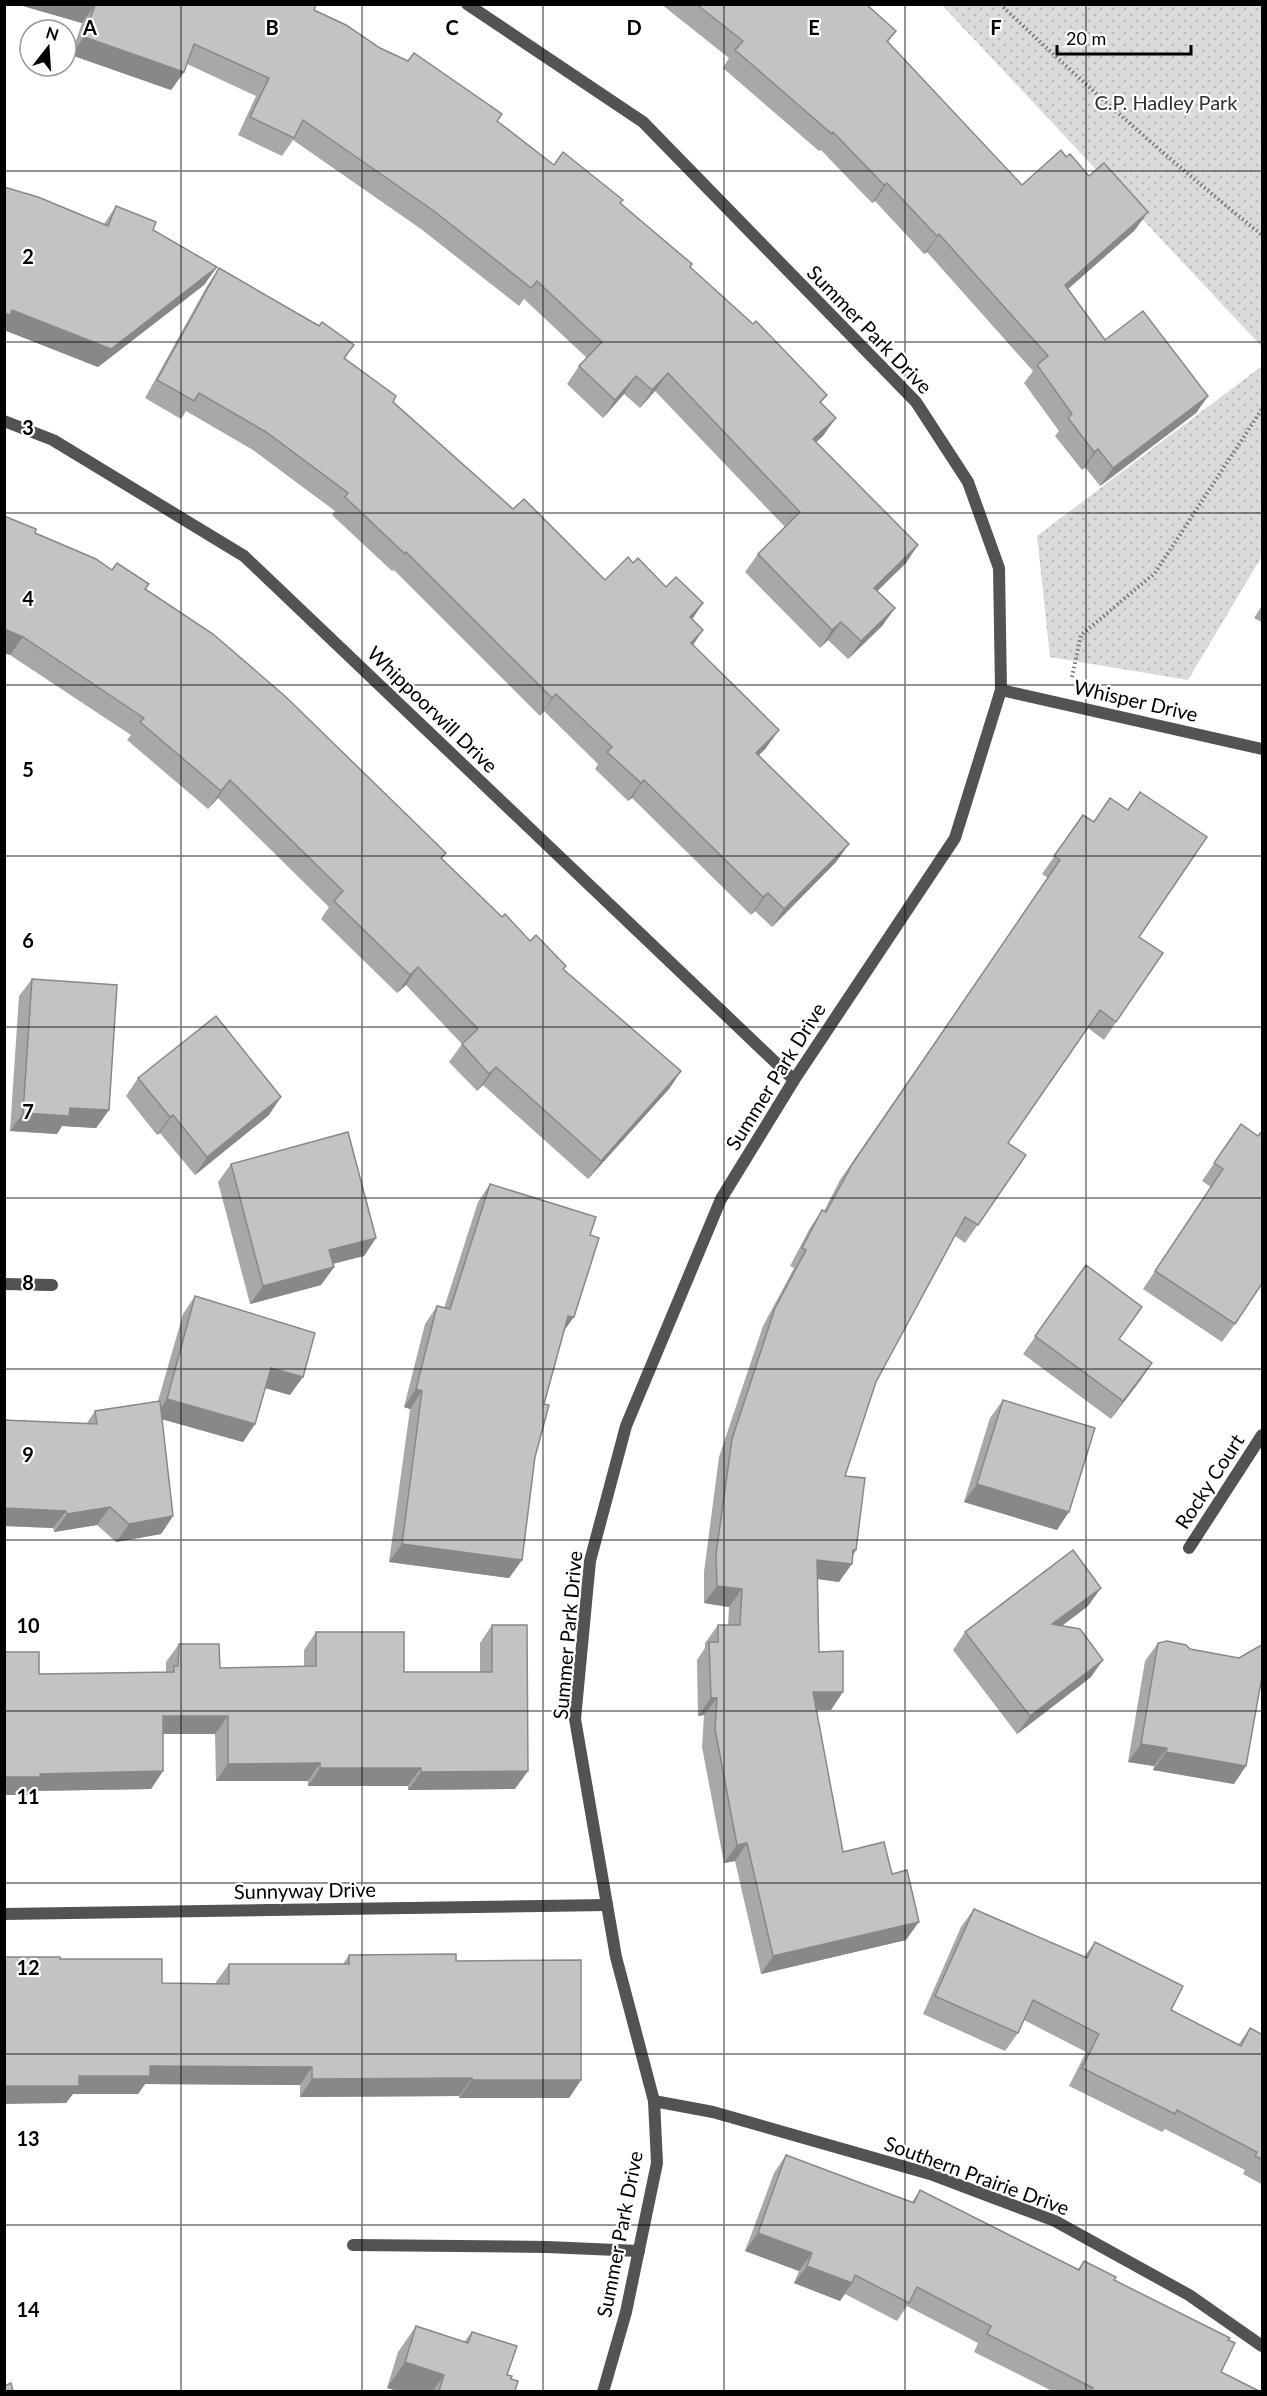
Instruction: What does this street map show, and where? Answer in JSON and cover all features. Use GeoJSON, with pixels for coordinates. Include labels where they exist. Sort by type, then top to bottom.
{"type":"FeatureCollection","features":[{"type":"Feature","properties":{"kind":"street","name":"Summer Park Drive"},"geometry":{"type":"LineString","coordinates":[[467,4],[643,122],[916,402],[968,482],[999,568],[1001,690],[954,838],[794,1080],[717,1210],[626,1426],[590,1562],[575,1719],[616,1957],[654,2101],[657,2163],[626,2312],[603,2391]]}},
{"type":"Feature","properties":{"kind":"street","name":"Whippoorwill Drive"},"geometry":{"type":"LineString","coordinates":[[4,421],[53,440],[244,556],[794,1080]]}},
{"type":"Feature","properties":{"kind":"street","name":"Whisper Drive"},"geometry":{"type":"LineString","coordinates":[[1001,690],[1263,749]]}},
{"type":"Feature","properties":{"kind":"street"},"geometry":{"type":"LineString","coordinates":[[4,1284],[52,1285]]}},
{"type":"Feature","properties":{"kind":"street","name":"Rocky Court"},"geometry":{"type":"LineString","coordinates":[[1188,1548],[1263,1435]]}},
{"type":"Feature","properties":{"kind":"street","name":"Sunnyway Drive"},"geometry":{"type":"LineString","coordinates":[[4,1914],[607,1905]]}},
{"type":"Feature","properties":{"kind":"street","name":"Southern Prairie Drive"},"geometry":{"type":"LineString","coordinates":[[654,2101],[712,2112],[930,2174],[1055,2221],[1188,2295],[1263,2346]]}},
{"type":"Feature","properties":{"kind":"street"},"geometry":{"type":"LineString","coordinates":[[353,2245],[547,2247],[639,2251]]}},
{"type":"Feature","properties":{"kind":"path"},"geometry":{"type":"LineString","coordinates":[[1000,4],[1073,74],[1176,165],[1263,235]]}},
{"type":"Feature","properties":{"kind":"path"},"geometry":{"type":"LineString","coordinates":[[1071,706],[1072,676],[1081,635],[1155,573],[1263,409]]}},
{"type":"Feature","properties":{"kind":"green space","name":"C.P. Hadley Park"},"geometry":{"type":"Polygon","coordinates":[[[942,5],[1262,5],[1262,347],[942,5]]]}},
{"type":"Feature","properties":{"kind":"green space"},"geometry":{"type":"Polygon","coordinates":[[[1262,366],[1262,556],[1188,680],[1050,657],[1037,536],[1262,366]]]}},
{"type":"Feature","properties":{"kind":"building"},"geometry":{"type":"Polygon","coordinates":[[[93,4],[316,4],[314,10],[346,25],[380,48],[408,61],[414,53],[502,114],[497,121],[554,165],[563,152],[623,200],[620,203],[692,264],[690,267],[753,324],[756,321],[827,395],[820,402],[836,418],[813,439],[918,545],[874,588],[895,608],[861,641],[841,622],[832,630],[758,554],[800,512],[668,373],[652,390],[636,376],[615,400],[579,366],[602,342],[537,281],[531,288],[434,211],[303,120],[294,138],[250,117],[269,78],[194,44],[184,72],[84,37],[95,5],[93,4]]]}},
{"type":"Feature","properties":{"kind":"building"},"geometry":{"type":"Polygon","coordinates":[[[696,4],[866,4],[896,31],[887,41],[1022,185],[1061,150],[1066,157],[1070,154],[1089,176],[1104,163],[1148,212],[1065,285],[1105,340],[1143,311],[1208,396],[1113,468],[1098,449],[1094,452],[1068,418],[1072,414],[1037,365],[1048,356],[939,234],[937,236],[887,183],[884,185],[833,132],[832,134],[735,50],[743,41],[696,4]]]}},
{"type":"Feature","properties":{"kind":"building"},"geometry":{"type":"Polygon","coordinates":[[[4,187],[38,197],[108,226],[116,206],[156,222],[153,230],[217,267],[111,349],[12,310],[10,315],[4,313],[4,187]]]}},
{"type":"Feature","properties":{"kind":"building"},"geometry":{"type":"Polygon","coordinates":[[[219,268],[319,326],[322,322],[354,345],[344,358],[396,396],[393,402],[513,509],[524,499],[605,580],[628,557],[633,563],[638,558],[666,587],[676,577],[703,603],[690,617],[703,630],[691,643],[779,730],[756,753],[849,844],[784,909],[768,893],[763,897],[644,780],[641,783],[607,752],[612,747],[556,694],[552,698],[406,552],[405,554],[345,497],[348,493],[266,432],[199,393],[194,401],[157,380],[219,268]]]}},
{"type":"Feature","properties":{"kind":"building"},"geometry":{"type":"Polygon","coordinates":[[[4,516],[36,529],[35,533],[96,559],[112,570],[117,563],[149,584],[145,589],[213,634],[286,697],[446,853],[441,858],[502,917],[505,914],[530,941],[536,935],[566,966],[563,969],[681,1071],[601,1161],[496,1067],[489,1074],[462,1044],[478,1029],[418,967],[410,975],[334,901],[343,891],[230,780],[221,791],[140,722],[144,718],[23,637],[4,629],[4,516]]]}},
{"type":"Feature","properties":{"kind":"building"},"geometry":{"type":"Polygon","coordinates":[[[1140,792],[1207,837],[1139,937],[1163,953],[1116,1022],[1100,1010],[1008,1143],[1026,1155],[978,1225],[965,1217],[876,1382],[845,1476],[865,1478],[856,1550],[853,1550],[852,1564],[817,1560],[819,1652],[843,1651],[843,1692],[813,1692],[843,1852],[884,1842],[892,1874],[907,1870],[919,1922],[773,1956],[747,1843],[737,1845],[715,1729],[717,1698],[711,1698],[709,1642],[718,1642],[718,1625],[740,1625],[742,1589],[717,1586],[716,1554],[732,1439],[775,1308],[806,1250],[802,1248],[822,1210],[826,1212],[853,1163],[1060,860],[1054,856],[1083,815],[1094,822],[1110,798],[1128,810],[1140,792]]]}},
{"type":"Feature","properties":{"kind":"building"},"geometry":{"type":"Polygon","coordinates":[[[32,979],[117,985],[109,1110],[70,1108],[69,1116],[23,1113],[32,979]]]}},
{"type":"Feature","properties":{"kind":"building"},"geometry":{"type":"Polygon","coordinates":[[[216,1016],[281,1097],[207,1157],[173,1115],[170,1117],[138,1078],[216,1016]]]}},
{"type":"Feature","properties":{"kind":"building"},"geometry":{"type":"Polygon","coordinates":[[[1241,1124],[1258,1136],[1263,1130],[1263,1282],[1235,1324],[1155,1271],[1223,1169],[1214,1163],[1241,1124]]]}},
{"type":"Feature","properties":{"kind":"building"},"geometry":{"type":"Polygon","coordinates":[[[348,1132],[376,1238],[329,1250],[334,1267],[263,1286],[231,1164],[348,1132]]]}},
{"type":"Feature","properties":{"kind":"building"},"geometry":{"type":"Polygon","coordinates":[[[490,1184],[596,1217],[590,1235],[599,1238],[574,1317],[568,1316],[544,1404],[549,1405],[535,1457],[522,1560],[402,1544],[422,1391],[416,1389],[437,1306],[450,1309],[490,1184]]]}},
{"type":"Feature","properties":{"kind":"building"},"geometry":{"type":"Polygon","coordinates":[[[1086,1265],[1142,1307],[1119,1339],[1152,1363],[1123,1401],[1035,1336],[1086,1265]]]}},
{"type":"Feature","properties":{"kind":"building"},"geometry":{"type":"Polygon","coordinates":[[[195,1296],[315,1333],[303,1377],[271,1368],[255,1424],[167,1399],[195,1296]]]}},
{"type":"Feature","properties":{"kind":"building"},"geometry":{"type":"Polygon","coordinates":[[[1003,1400],[1095,1428],[1069,1512],[977,1484],[1003,1400]]]}},
{"type":"Feature","properties":{"kind":"building"},"geometry":{"type":"Polygon","coordinates":[[[160,1401],[173,1516],[129,1524],[110,1507],[67,1514],[66,1511],[4,1508],[4,1420],[97,1424],[95,1411],[160,1401]]]}},
{"type":"Feature","properties":{"kind":"building"},"geometry":{"type":"Polygon","coordinates":[[[1073,1550],[1101,1588],[1052,1624],[1080,1629],[1103,1660],[1030,1716],[965,1632],[1073,1550]]]}},
{"type":"Feature","properties":{"kind":"building"},"geometry":{"type":"Polygon","coordinates":[[[492,1625],[527,1625],[528,1771],[421,1772],[421,1768],[320,1768],[320,1763],[228,1764],[228,1716],[163,1716],[163,1771],[4,1777],[4,1652],[39,1652],[39,1674],[174,1672],[174,1666],[178,1666],[179,1644],[219,1644],[220,1668],[316,1666],[316,1632],[404,1632],[404,1672],[492,1672],[492,1625]]]}},
{"type":"Feature","properties":{"kind":"building"},"geometry":{"type":"Polygon","coordinates":[[[1167,1641],[1186,1645],[1190,1649],[1239,1658],[1263,1644],[1263,1671],[1246,1766],[1166,1752],[1167,1748],[1141,1744],[1158,1643],[1167,1641]]]}},
{"type":"Feature","properties":{"kind":"building"},"geometry":{"type":"Polygon","coordinates":[[[974,1909],[1087,1958],[1095,1942],[1183,1986],[1171,2010],[1241,2046],[1250,2028],[1263,2035],[1263,2160],[1255,2156],[1257,2152],[1177,2110],[1175,2114],[1082,2068],[1099,2034],[1033,2000],[1018,2033],[935,1996],[974,1909]]]}},
{"type":"Feature","properties":{"kind":"building"},"geometry":{"type":"Polygon","coordinates":[[[456,1954],[456,1961],[581,1960],[581,2080],[312,2079],[312,2067],[150,2066],[150,2076],[79,2076],[79,2086],[4,2086],[4,1957],[162,1959],[162,1983],[229,1984],[229,1964],[349,1964],[349,1955],[456,1954]]]}},
{"type":"Feature","properties":{"kind":"building"},"geometry":{"type":"Polygon","coordinates":[[[786,2155],[914,2203],[920,2190],[1079,2270],[1084,2261],[1116,2277],[1114,2280],[1230,2338],[1228,2340],[1235,2343],[1221,2372],[1259,2391],[1092,2391],[1093,2388],[987,2334],[991,2326],[917,2287],[909,2303],[855,2275],[852,2283],[807,2266],[812,2253],[758,2233],[786,2155]]]}},
{"type":"Feature","properties":{"kind":"building"},"geometry":{"type":"Polygon","coordinates":[[[416,2326],[468,2343],[472,2332],[517,2346],[507,2375],[518,2381],[515,2391],[439,2391],[444,2375],[405,2362],[416,2326]]]}},
{"type":"Feature","properties":{"kind":"building"},"geometry":{"type":"Polygon","coordinates":[[[11,2383],[13,2391],[4,2391],[4,2386],[11,2383]]]}}]}
